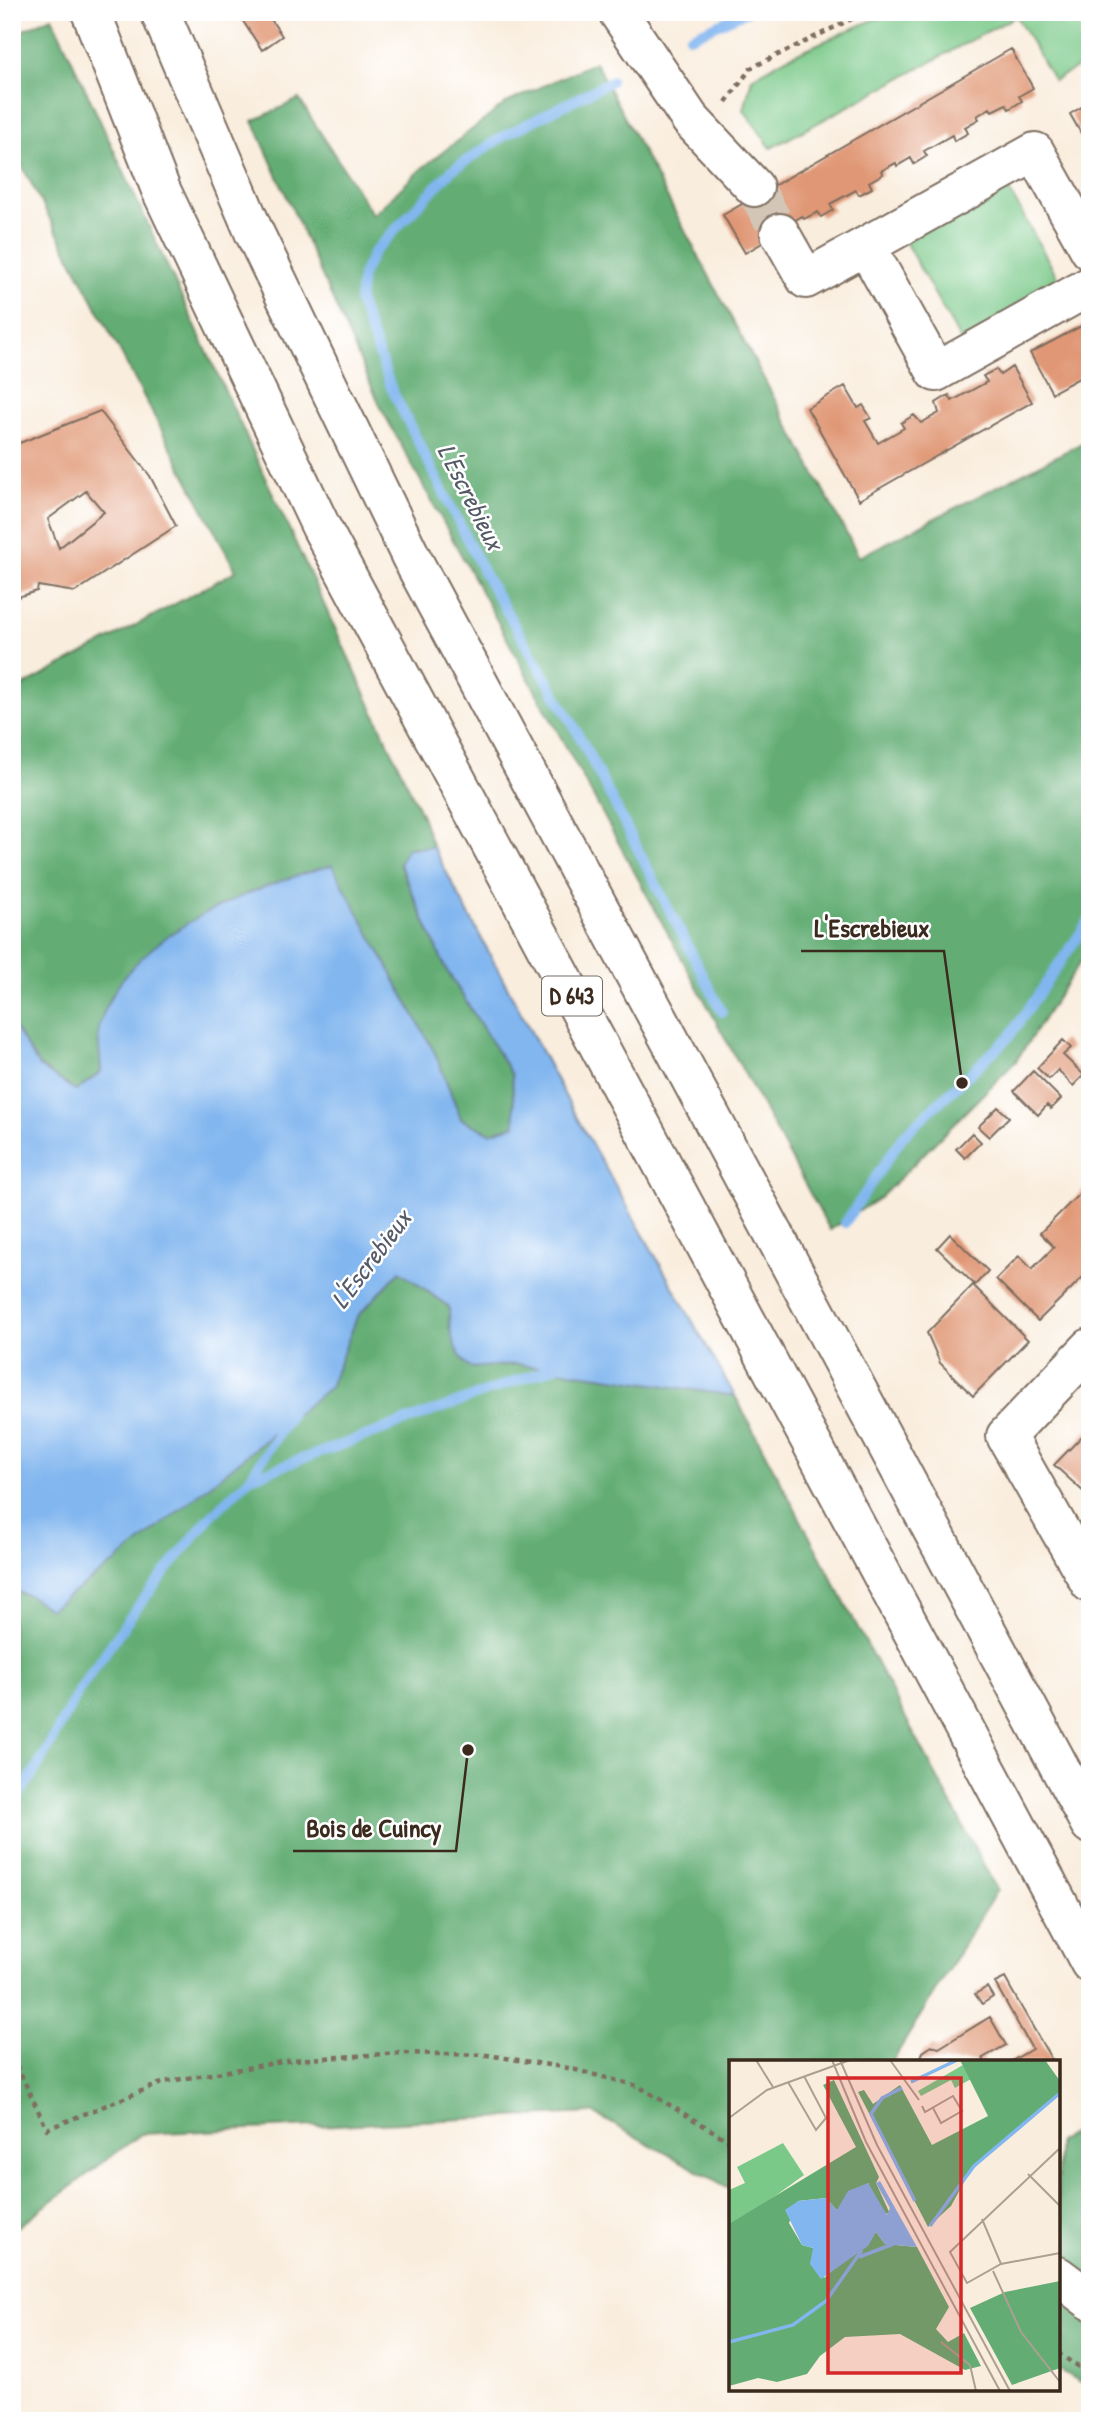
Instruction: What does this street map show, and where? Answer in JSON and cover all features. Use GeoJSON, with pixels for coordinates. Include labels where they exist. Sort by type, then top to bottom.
{"type":"FeatureCollection","features":[{"type":"Feature","properties":{"kind":"main road","name":"D 643"},"geometry":{"type":"LineString","coordinates":[[91,12],[160,190],[321,527],[1090,1963]]}},
{"type":"Feature","properties":{"kind":"main road","name":"D 643"},"geometry":{"type":"LineString","coordinates":[[160,12],[254,232],[411,556],[1090,1824]]}},
{"type":"Feature","properties":{"kind":"main road"},"geometry":{"type":"LineString","coordinates":[[618,12],[703,135],[754,187]]}},
{"type":"Feature","properties":{"kind":"main road"},"geometry":{"type":"LineString","coordinates":[[780,233],[806,279],[1035,152],[1090,250]]}},
{"type":"Feature","properties":{"kind":"main road"},"geometry":{"type":"LineString","coordinates":[[866,246],[936,372],[1090,286]]}},
{"type":"Feature","properties":{"kind":"main road"},"geometry":{"type":"LineString","coordinates":[[1090,1348],[1006,1436],[1090,1583]]}},
{"type":"Feature","properties":{"kind":"main road"},"geometry":{"type":"LineString","coordinates":[[1060,2278],[1090,2300]]}},
{"type":"Feature","properties":{"kind":"path"},"geometry":{"type":"LineString","coordinates":[[703,135],[751,68],[866,12]]}},
{"type":"Feature","properties":{"kind":"path"},"geometry":{"type":"LineString","coordinates":[[12,2056],[47,2129],[164,2082],[293,2060],[401,2053],[486,2055],[568,2068],[639,2086],[729,2141]]}},
{"type":"Feature","properties":{"kind":"path"},"geometry":{"type":"LineString","coordinates":[[1060,2354],[1090,2375]]}},
{"type":"Feature","properties":{"kind":"green space"},"geometry":{"type":"Polygon","coordinates":[[[891,12],[1090,12],[1090,60],[1054,81],[1016,16],[771,148],[744,110],[752,78],[786,58],[891,12]]]}},
{"type":"Feature","properties":{"kind":"green space"},"geometry":{"type":"Polygon","coordinates":[[[52,17],[422,816],[433,847],[407,848],[399,864],[446,969],[512,1075],[515,1125],[490,1133],[461,1119],[435,1053],[99,1025],[101,1072],[76,1091],[39,1066],[12,1024],[12,692],[236,571],[12,147],[12,35],[52,17]]]}},
{"type":"Feature","properties":{"kind":"green space"},"geometry":{"type":"Polygon","coordinates":[[[595,62],[859,557],[1090,439],[1090,947],[1016,1061],[881,1197],[830,1230],[382,410],[253,121],[299,99],[373,215],[421,169],[506,103],[595,62]]]}},
{"type":"Feature","properties":{"kind":"green space"},"geometry":{"type":"Polygon","coordinates":[[[1004,181],[1063,287],[963,345],[903,238],[1004,181]]]}},
{"type":"Feature","properties":{"kind":"green space"},"geometry":{"type":"Polygon","coordinates":[[[400,1271],[449,1307],[449,1328],[470,1368],[517,1364],[735,1396],[997,1890],[893,2060],[729,2060],[729,2188],[593,2113],[141,2134],[12,2231],[12,1591],[28,1595],[330,1387],[357,1317],[400,1271]]]}},
{"type":"Feature","properties":{"kind":"green space"},"geometry":{"type":"Polygon","coordinates":[[[1090,2124],[1090,2387],[1060,2370],[1060,2140],[1090,2124]]]}},
{"type":"Feature","properties":{"kind":"water"},"geometry":{"type":"Polygon","coordinates":[[[433,847],[573,1111],[735,1396],[517,1364],[470,1368],[459,1354],[453,1340],[449,1307],[400,1271],[357,1317],[330,1387],[117,1561],[50,1609],[28,1595],[12,1591],[12,1024],[39,1066],[76,1091],[101,1072],[100,1024],[114,992],[135,964],[163,940],[230,901],[332,865],[435,1053],[461,1119],[490,1133],[515,1125],[512,1075],[446,969],[399,863],[407,848],[433,847]]]}},
{"type":"Feature","properties":{"kind":"building"},"geometry":{"type":"Polygon","coordinates":[[[237,12],[266,12],[282,36],[262,50],[237,12]]]}},
{"type":"Feature","properties":{"kind":"building"},"geometry":{"type":"Polygon","coordinates":[[[1011,49],[1033,88],[1019,96],[1022,101],[1009,109],[1006,104],[992,111],[990,108],[977,116],[979,119],[965,127],[968,133],[954,141],[952,135],[924,151],[927,156],[914,164],[911,158],[897,166],[896,163],[888,167],[881,171],[883,174],[869,182],[872,188],[859,195],[856,190],[830,204],[833,210],[821,217],[818,212],[804,219],[802,216],[794,221],[795,224],[745,253],[723,215],[742,204],[738,196],[768,189],[1011,49]]]}},
{"type":"Feature","properties":{"kind":"building"},"geometry":{"type":"Polygon","coordinates":[[[1090,102],[1090,149],[1070,114],[1090,102]]]}},
{"type":"Feature","properties":{"kind":"building"},"geometry":{"type":"Polygon","coordinates":[[[1090,315],[1090,372],[1052,393],[1030,353],[1087,323],[1084,318],[1090,315]]]}},
{"type":"Feature","properties":{"kind":"building"},"geometry":{"type":"Polygon","coordinates":[[[1012,367],[1032,402],[859,500],[807,408],[845,386],[858,408],[863,405],[871,418],[865,421],[878,443],[904,428],[901,423],[914,415],[921,423],[939,413],[936,403],[949,395],[952,401],[987,382],[983,376],[996,369],[1000,375],[1012,367]]]}},
{"type":"Feature","properties":{"kind":"building"},"geometry":{"type":"Polygon","coordinates":[[[100,411],[150,476],[176,526],[75,592],[38,586],[37,591],[12,599],[12,446],[100,411]],[[86,491],[48,519],[59,548],[104,512],[86,491]]]}},
{"type":"Feature","properties":{"kind":"building"},"geometry":{"type":"Polygon","coordinates":[[[1063,1040],[1071,1048],[1063,1055],[1084,1075],[1073,1086],[1058,1070],[1049,1079],[1037,1068],[1063,1040]]]}},
{"type":"Feature","properties":{"kind":"building"},"geometry":{"type":"Polygon","coordinates":[[[1033,1071],[1061,1099],[1051,1109],[1047,1105],[1038,1115],[1014,1091],[1033,1071]]]}},
{"type":"Feature","properties":{"kind":"building"},"geometry":{"type":"Polygon","coordinates":[[[998,1107],[1009,1117],[989,1137],[978,1127],[998,1107]]]}},
{"type":"Feature","properties":{"kind":"building"},"geometry":{"type":"Polygon","coordinates":[[[972,1133],[981,1142],[965,1158],[956,1149],[972,1133]]]}},
{"type":"Feature","properties":{"kind":"building"},"geometry":{"type":"Polygon","coordinates":[[[1085,1188],[1090,1192],[1090,1282],[1084,1276],[1038,1321],[996,1279],[1019,1256],[1032,1269],[1054,1247],[1040,1233],[1085,1188]]]}},
{"type":"Feature","properties":{"kind":"building"},"geometry":{"type":"Polygon","coordinates":[[[950,1234],[988,1271],[975,1285],[937,1248],[950,1234]]]}},
{"type":"Feature","properties":{"kind":"building"},"geometry":{"type":"Polygon","coordinates":[[[973,1285],[1028,1340],[973,1396],[940,1363],[927,1333],[973,1285]]]}},
{"type":"Feature","properties":{"kind":"building"},"geometry":{"type":"Polygon","coordinates":[[[1090,1428],[1090,1488],[1085,1493],[1054,1465],[1090,1428]]]}},
{"type":"Feature","properties":{"kind":"building"},"geometry":{"type":"Polygon","coordinates":[[[1005,1978],[1052,2060],[1013,2060],[1032,2049],[995,1983],[1005,1978]]]}},
{"type":"Feature","properties":{"kind":"building"},"geometry":{"type":"Polygon","coordinates":[[[987,1987],[993,1997],[982,2004],[975,1994],[987,1987]]]}},
{"type":"Feature","properties":{"kind":"building"},"geometry":{"type":"Polygon","coordinates":[[[990,2017],[1006,2045],[983,2058],[984,2060],[920,2060],[923,2052],[932,2046],[939,2048],[990,2017]]]}},
{"type":"Feature","properties":{"kind":"waterway","name":"L'Escrebieux"},"geometry":{"type":"LineString","coordinates":[[690,37],[746,12]]}},
{"type":"Feature","properties":{"kind":"waterway","name":"L'Escrebieux"},"geometry":{"type":"LineString","coordinates":[[611,81],[504,136],[452,170],[373,253],[362,276],[359,301],[392,390],[485,575],[574,726],[722,1012]]}},
{"type":"Feature","properties":{"kind":"waterway","name":"L'Escrebieux"},"geometry":{"type":"LineString","coordinates":[[845,1223],[903,1136],[1009,1037],[1090,919]]}},
{"type":"Feature","properties":{"kind":"waterway","name":"L'Escrebieux"},"geometry":{"type":"LineString","coordinates":[[250,1478],[560,1365]]}},
{"type":"Feature","properties":{"kind":"waterway","name":"L'Escrebieux"},"geometry":{"type":"LineString","coordinates":[[12,1806],[41,1761],[78,1692],[135,1610],[209,1518],[250,1478],[291,1414]]}},
{"type":"Feature","properties":{"kind":"tunnel"},"geometry":{"type":"LineString","coordinates":[[754,187],[780,233]]}},
{"type":"Feature","properties":{"kind":"place","name":"L'Escrebieux"},"geometry":{"type":"Point","coordinates":[962,1083]}},
{"type":"Feature","properties":{"kind":"place","name":"Bois de Cuincy"},"geometry":{"type":"Point","coordinates":[468,1750]}}]}
